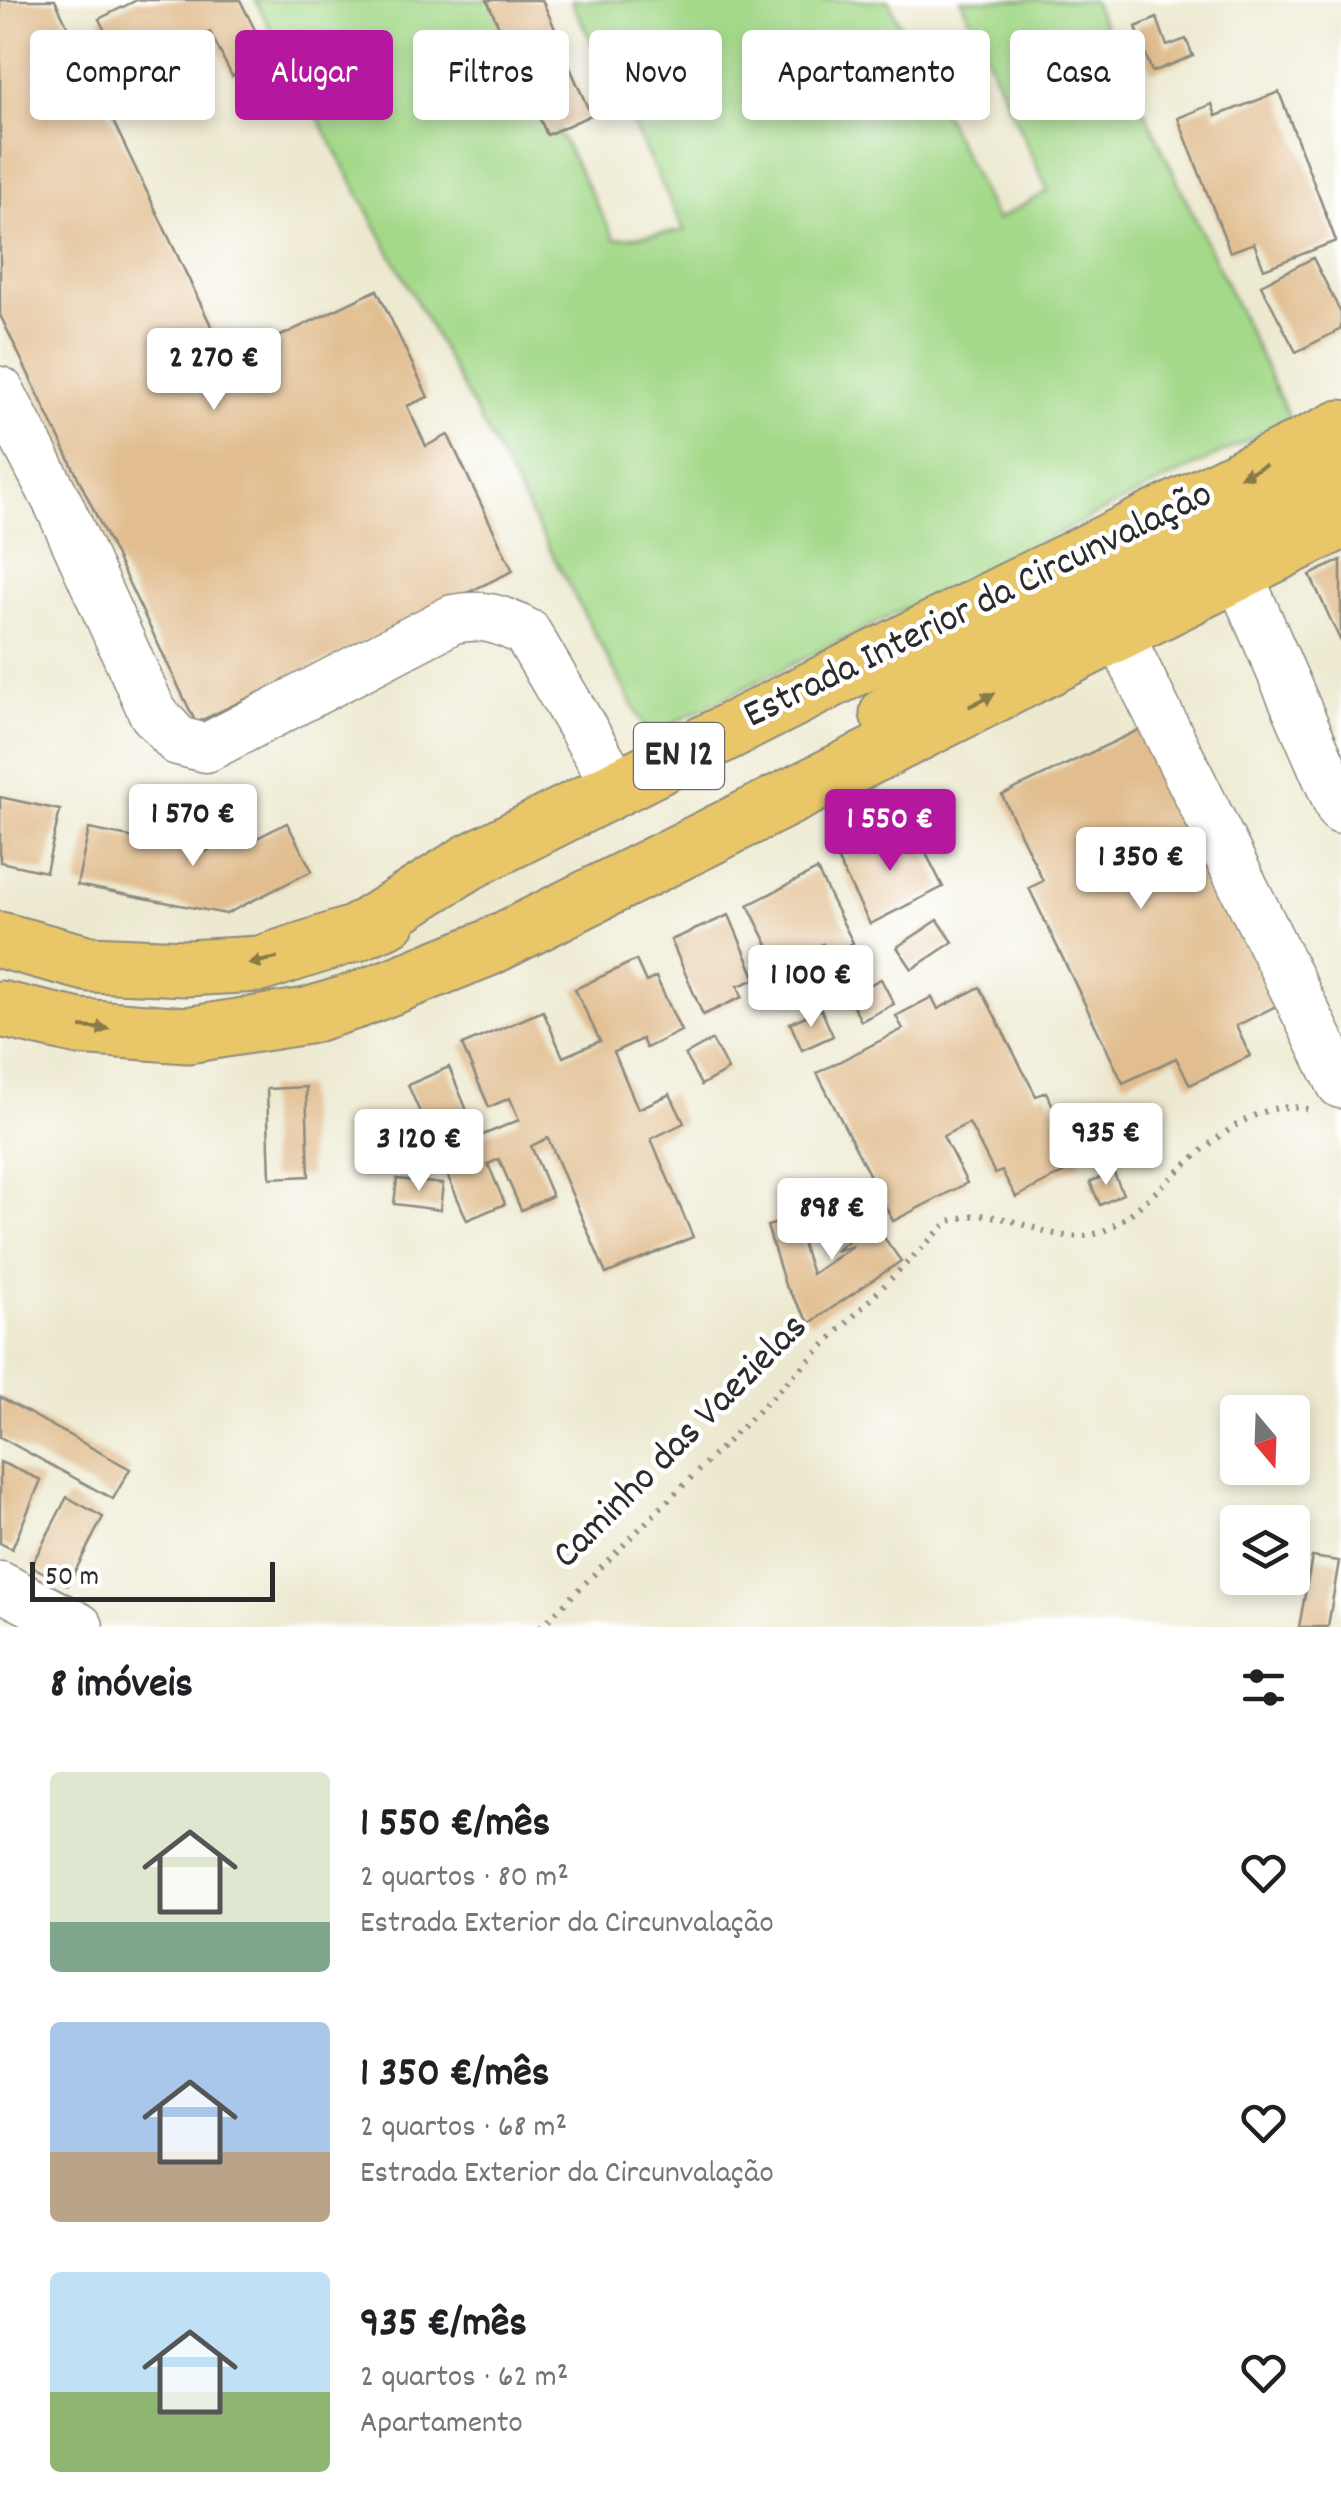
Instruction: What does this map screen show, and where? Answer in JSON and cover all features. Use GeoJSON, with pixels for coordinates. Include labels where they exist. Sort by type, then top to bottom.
{"type":"FeatureCollection","features":[{"type":"Feature","properties":{"kind":"main road","name":"Estrada Interior da Circunvalação"},"geometry":{"type":"LineString","coordinates":[[356,933],[469,862],[1341,428]]}},
{"type":"Feature","properties":{"kind":"main road","name":"EN 12"},"geometry":{"type":"LineString","coordinates":[[358,1000],[474,933],[820,756],[967,663],[1341,477]]}},
{"type":"Feature","properties":{"kind":"main road","name":"EN 12"},"geometry":{"type":"LineString","coordinates":[[0,1009],[79,1027],[187,1035],[307,1016],[358,1000],[486,949],[1341,521]]}},
{"type":"Feature","properties":{"kind":"main road","name":"Estrada Interior da Circunvalação"},"geometry":{"type":"LineString","coordinates":[[0,940],[90,964],[186,968],[260,964],[356,933],[464,886],[808,722],[967,663]]}},
{"type":"Feature","properties":{"kind":"street"},"geometry":{"type":"LineString","coordinates":[[0,390],[59,505],[154,713],[178,741],[206,748],[454,619],[474,614],[501,618],[527,634],[617,787]]}},
{"type":"Feature","properties":{"kind":"street"},"geometry":{"type":"LineString","coordinates":[[1238,573],[1341,810]]}},
{"type":"Feature","properties":{"kind":"street"},"geometry":{"type":"LineString","coordinates":[[1118,632],[1334,1100]]}},
{"type":"Feature","properties":{"kind":"street"},"geometry":{"type":"LineString","coordinates":[[0,1586],[79,1627]]}},
{"type":"Feature","properties":{"kind":"path","name":"Caminho das Vaezielas"},"geometry":{"type":"LineString","coordinates":[[541,1627],[949,1221],[976,1214],[1070,1238],[1110,1228],[1201,1150],[1248,1117],[1334,1100]]}},
{"type":"Feature","properties":{"kind":"green space"},"geometry":{"type":"Polygon","coordinates":[[[255,0],[489,0],[505,30],[413,30],[413,120],[552,120],[615,239],[685,231],[630,120],[722,120],[722,30],[589,30],[589,36],[571,0],[888,0],[903,30],[742,30],[742,120],[947,120],[996,220],[1048,191],[1016,120],[1145,120],[1145,112],[1290,419],[649,735],[319,120],[393,120],[393,30],[271,30],[255,0]]]}},
{"type":"Feature","properties":{"kind":"green space"},"geometry":{"type":"Polygon","coordinates":[[[961,0],[1092,0],[1106,30],[1010,30],[1010,108],[990,64],[990,30],[975,30],[961,0]]]}},
{"type":"Feature","properties":{"kind":"building"},"geometry":{"type":"Polygon","coordinates":[[[0,0],[55,0],[69,30],[30,30],[30,120],[113,120],[228,361],[377,290],[428,397],[407,406],[426,446],[448,435],[513,571],[196,723],[0,315],[0,0]]]}},
{"type":"Feature","properties":{"kind":"building"},"geometry":{"type":"Polygon","coordinates":[[[137,0],[240,0],[255,30],[235,30],[232,76],[215,42],[215,30],[104,30],[99,19],[137,0]]]}},
{"type":"Feature","properties":{"kind":"building"},"geometry":{"type":"Polygon","coordinates":[[[487,0],[542,0],[556,30],[500,30],[487,0]]]}},
{"type":"Feature","properties":{"kind":"building"},"geometry":{"type":"Polygon","coordinates":[[[1157,18],[1167,46],[1186,39],[1193,56],[1152,72],[1145,52],[1145,30],[1136,27],[1157,18]]]}},
{"type":"Feature","properties":{"kind":"building"},"geometry":{"type":"Polygon","coordinates":[[[569,66],[589,116],[547,135],[540,120],[569,120],[569,66]]]}},
{"type":"Feature","properties":{"kind":"building"},"geometry":{"type":"Polygon","coordinates":[[[1279,92],[1336,241],[1264,269],[1254,243],[1230,252],[1178,118],[1212,104],[1216,116],[1279,92]]]}},
{"type":"Feature","properties":{"kind":"building"},"geometry":{"type":"Polygon","coordinates":[[[1313,258],[1341,313],[1341,329],[1296,352],[1261,285],[1313,258]]]}},
{"type":"Feature","properties":{"kind":"building"},"geometry":{"type":"Polygon","coordinates":[[[1341,560],[1341,642],[1310,575],[1341,560]]]}},
{"type":"Feature","properties":{"kind":"building"},"geometry":{"type":"Polygon","coordinates":[[[1147,726],[1280,1004],[1236,1026],[1250,1056],[1190,1085],[1176,1058],[1123,1083],[1029,888],[1043,881],[1002,795],[1147,726]]]}},
{"type":"Feature","properties":{"kind":"building"},"geometry":{"type":"Polygon","coordinates":[[[0,797],[60,810],[46,872],[0,862],[0,797]]]}},
{"type":"Feature","properties":{"kind":"building"},"geometry":{"type":"Polygon","coordinates":[[[287,823],[312,871],[226,914],[77,885],[89,829],[205,852],[244,832],[249,842],[287,823]]]}},
{"type":"Feature","properties":{"kind":"building"},"geometry":{"type":"Polygon","coordinates":[[[911,824],[943,887],[870,924],[838,861],[911,824]]]}},
{"type":"Feature","properties":{"kind":"building"},"geometry":{"type":"Polygon","coordinates":[[[817,870],[853,943],[829,955],[823,944],[800,955],[806,966],[784,977],[748,905],[817,870]]]}},
{"type":"Feature","properties":{"kind":"building"},"geometry":{"type":"Polygon","coordinates":[[[729,915],[756,979],[738,986],[742,997],[703,1015],[671,940],[729,915]]]}},
{"type":"Feature","properties":{"kind":"building"},"geometry":{"type":"Polygon","coordinates":[[[938,920],[953,942],[912,969],[897,947],[938,920]]]}},
{"type":"Feature","properties":{"kind":"building"},"geometry":{"type":"Polygon","coordinates":[[[636,960],[646,982],[656,977],[681,1031],[646,1048],[642,1039],[614,1052],[638,1109],[670,1094],[684,1123],[651,1139],[693,1237],[606,1274],[548,1138],[531,1146],[552,1196],[521,1210],[499,1159],[488,1164],[505,1204],[467,1220],[408,1085],[449,1067],[478,1137],[519,1120],[510,1098],[489,1107],[462,1045],[543,1011],[563,1057],[600,1041],[575,989],[636,960]]]}},
{"type":"Feature","properties":{"kind":"building"},"geometry":{"type":"Polygon","coordinates":[[[881,979],[894,1004],[861,1021],[848,996],[881,979]]]}},
{"type":"Feature","properties":{"kind":"building"},"geometry":{"type":"Polygon","coordinates":[[[980,987],[1036,1096],[1046,1092],[1082,1163],[1016,1197],[1002,1171],[995,1174],[969,1123],[943,1136],[967,1183],[893,1221],[817,1073],[903,1029],[896,1016],[932,997],[938,1009],[980,987]]]}},
{"type":"Feature","properties":{"kind":"building"},"geometry":{"type":"Polygon","coordinates":[[[821,1009],[833,1036],[802,1050],[790,1023],[821,1009]]]}},
{"type":"Feature","properties":{"kind":"building"},"geometry":{"type":"Polygon","coordinates":[[[712,1040],[728,1070],[701,1085],[685,1055],[712,1040]]]}},
{"type":"Feature","properties":{"kind":"building"},"geometry":{"type":"Polygon","coordinates":[[[306,1087],[309,1176],[270,1178],[267,1089],[306,1087]]]}},
{"type":"Feature","properties":{"kind":"building"},"geometry":{"type":"Polygon","coordinates":[[[1113,1171],[1123,1194],[1100,1205],[1090,1182],[1113,1171]]]}},
{"type":"Feature","properties":{"kind":"building"},"geometry":{"type":"Polygon","coordinates":[[[397,1179],[443,1184],[440,1210],[394,1204],[397,1179]]]}},
{"type":"Feature","properties":{"kind":"building"},"geometry":{"type":"Polygon","coordinates":[[[862,1207],[901,1261],[810,1323],[785,1285],[767,1226],[794,1218],[812,1274],[853,1246],[835,1251],[848,1241],[840,1214],[862,1207]]]}},
{"type":"Feature","properties":{"kind":"building"},"geometry":{"type":"Polygon","coordinates":[[[0,1397],[130,1469],[113,1499],[0,1437],[0,1397]]]}},
{"type":"Feature","properties":{"kind":"building"},"geometry":{"type":"Polygon","coordinates":[[[0,1462],[41,1480],[12,1549],[0,1543],[0,1462]]]}},
{"type":"Feature","properties":{"kind":"building"},"geometry":{"type":"Polygon","coordinates":[[[67,1497],[103,1517],[68,1585],[31,1566],[67,1497]]]}},
{"type":"Feature","properties":{"kind":"building"},"geometry":{"type":"Polygon","coordinates":[[[1312,1557],[1339,1561],[1328,1627],[1299,1627],[1305,1595],[1310,1595],[1312,1557]]]}}]}
